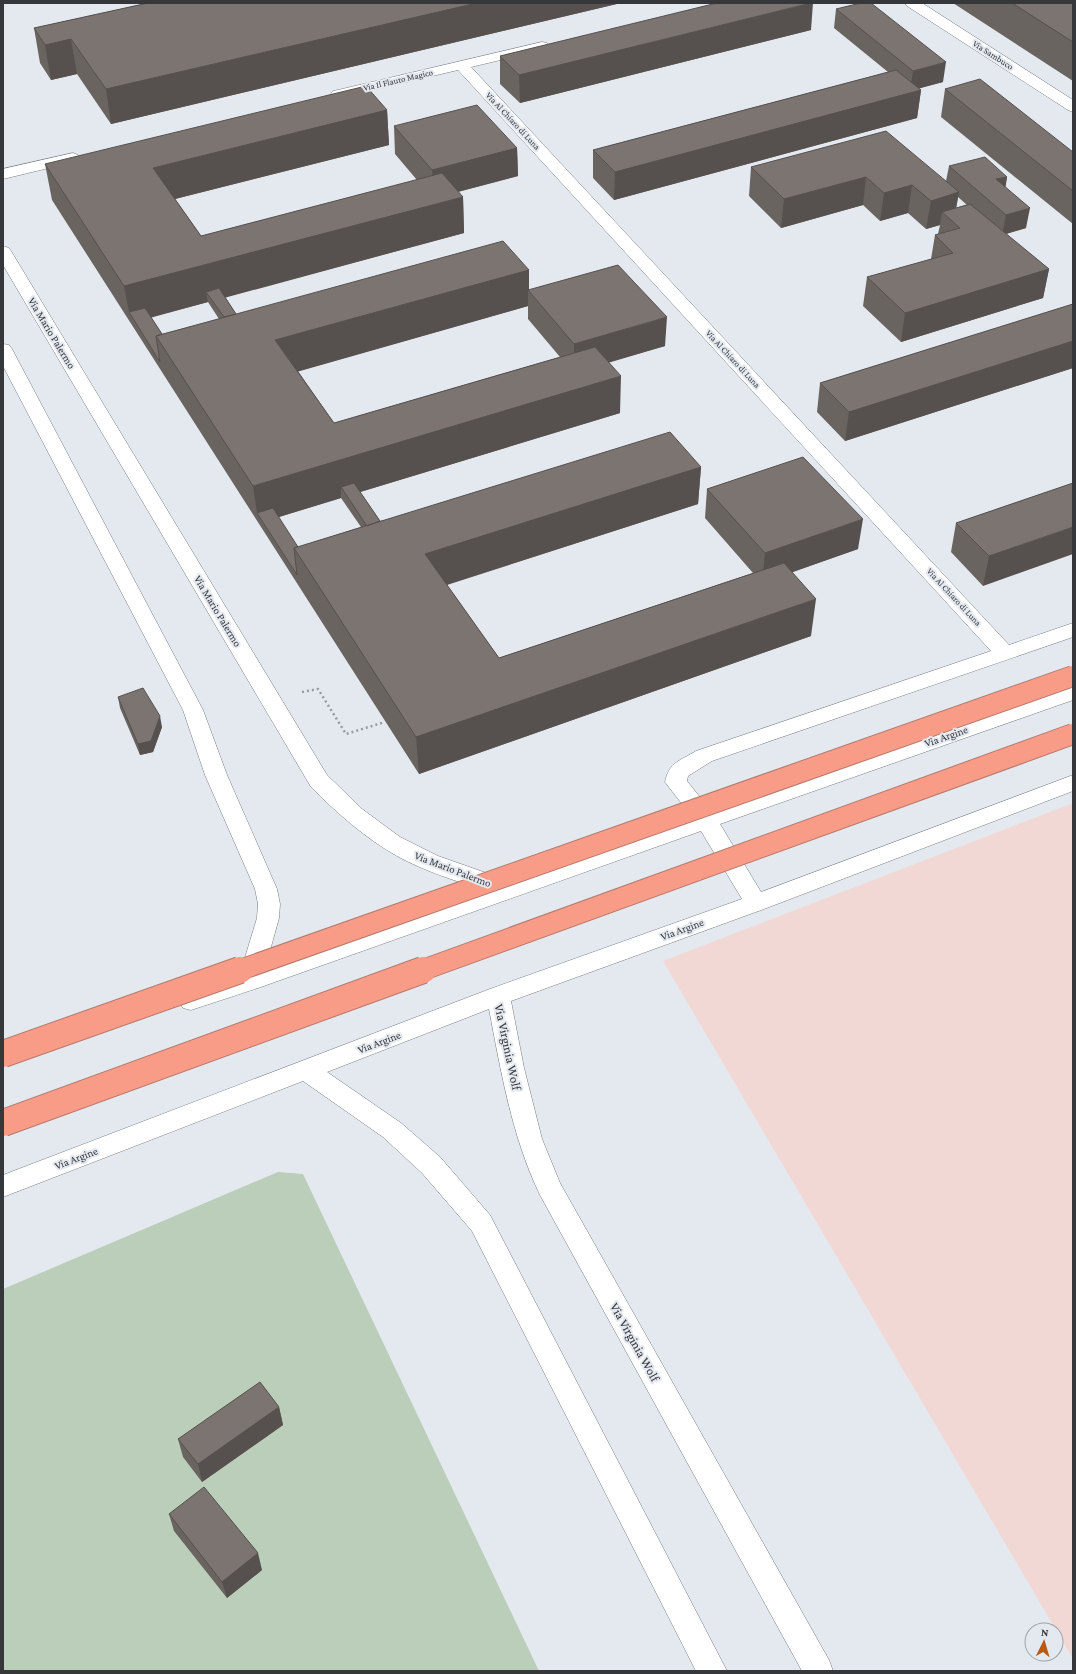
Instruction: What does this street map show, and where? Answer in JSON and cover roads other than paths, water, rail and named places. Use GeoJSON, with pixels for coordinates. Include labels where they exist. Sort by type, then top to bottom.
{"type":"FeatureCollection","features":[{"type":"Feature","properties":{"kind":"highway"},"geometry":{"type":"LineString","coordinates":[[3,1054],[1073,676]]}},
{"type":"Feature","properties":{"kind":"highway"},"geometry":{"type":"LineString","coordinates":[[3,1123],[1073,734]]}},
{"type":"Feature","properties":{"kind":"street","name":"Via Sambuco"},"geometry":{"type":"LineString","coordinates":[[912,3],[1073,107]]}},
{"type":"Feature","properties":{"kind":"street","name":"Via Il Flauto Magico"},"geometry":{"type":"LineString","coordinates":[[322,98],[554,43]]}},
{"type":"Feature","properties":{"kind":"street","name":"Via Al Chiaro di Luna"},"geometry":{"type":"LineString","coordinates":[[462,65],[1006,653]]}},
{"type":"Feature","properties":{"kind":"street"},"geometry":{"type":"LineString","coordinates":[[3,174],[88,154]]}},
{"type":"Feature","properties":{"kind":"street","name":"Via Mario Palermo"},"geometry":{"type":"LineString","coordinates":[[3,252],[319,781],[363,823],[392,843],[422,858],[508,890]]}},
{"type":"Feature","properties":{"kind":"street"},"geometry":{"type":"LineString","coordinates":[[3,349],[193,710],[216,775],[266,889],[270,904],[268,918],[250,981]]}},
{"type":"Feature","properties":{"kind":"street"},"geometry":{"type":"LineString","coordinates":[[756,903],[706,820],[676,782],[678,772],[704,756],[1073,630]]}},
{"type":"Feature","properties":{"kind":"street","name":"Via Argine"},"geometry":{"type":"LineString","coordinates":[[3,1065],[250,981],[1073,692]]}},
{"type":"Feature","properties":{"kind":"street","name":"Via Argine"},"geometry":{"type":"LineString","coordinates":[[3,1186],[498,996],[756,903],[1073,783]]}},
{"type":"Feature","properties":{"kind":"street","name":"Via Virginia Wolf"},"geometry":{"type":"LineString","coordinates":[[498,996],[512,1068],[530,1139],[549,1187],[818,1671]]}},
{"type":"Feature","properties":{"kind":"street"},"geometry":{"type":"LineString","coordinates":[[305,1070],[392,1130],[431,1165],[481,1223],[712,1671]]}}]}
